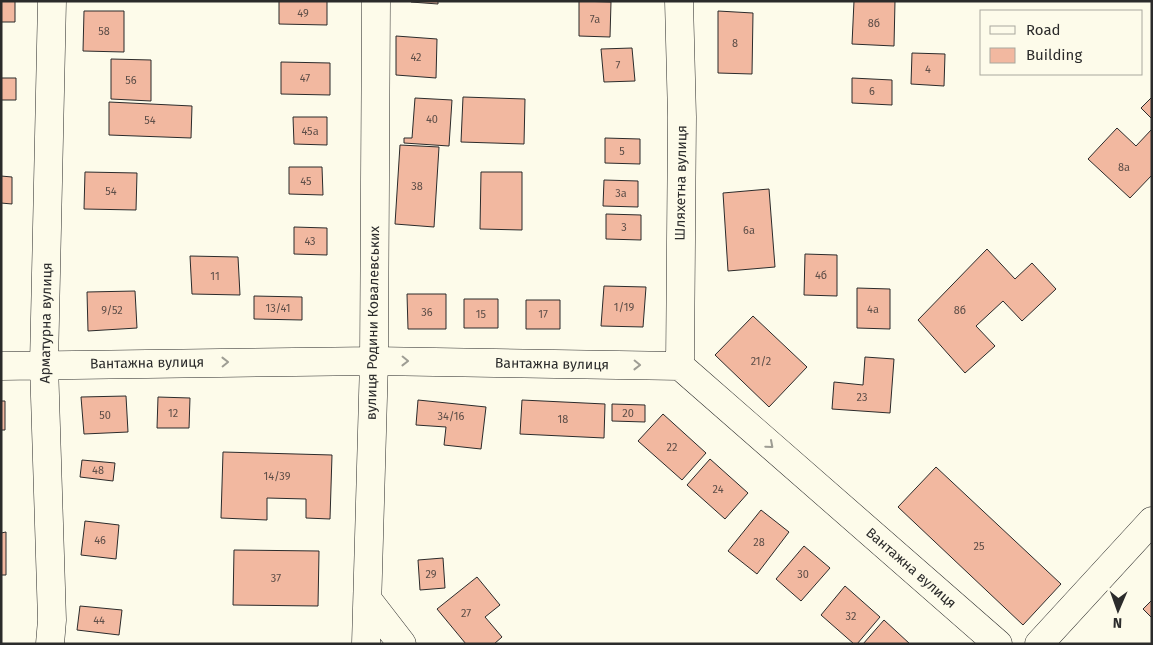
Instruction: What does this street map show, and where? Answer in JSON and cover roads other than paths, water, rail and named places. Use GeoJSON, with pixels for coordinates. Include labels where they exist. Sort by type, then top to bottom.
{"type":"FeatureCollection","features":[{"type":"Feature","properties":{"kind":"street","name":"Арматурна вулиця"},"geometry":{"type":"LineString","coordinates":[[50,644],[52,620],[44,364],[52,1]]}},
{"type":"Feature","properties":{"kind":"street","name":"вулиця Родини Ковалевських"},"geometry":{"type":"LineString","coordinates":[[366,644],[374,361],[376,1]]}},
{"type":"Feature","properties":{"kind":"street","name":"Шляхетна вулиця"},"geometry":{"type":"LineString","coordinates":[[679,1],[682,116],[680,366]]}},
{"type":"Feature","properties":{"kind":"street","name":"Вантажна вулиця"},"geometry":{"type":"LineString","coordinates":[[1,366],[374,361],[680,366],[998,644]]}},
{"type":"Feature","properties":{"kind":"street"},"geometry":{"type":"LineString","coordinates":[[1039,644],[1152,521]]}},
{"type":"Feature","properties":{"kind":"street"},"geometry":{"type":"LineString","coordinates":[[368,600],[402,644]]}}]}
